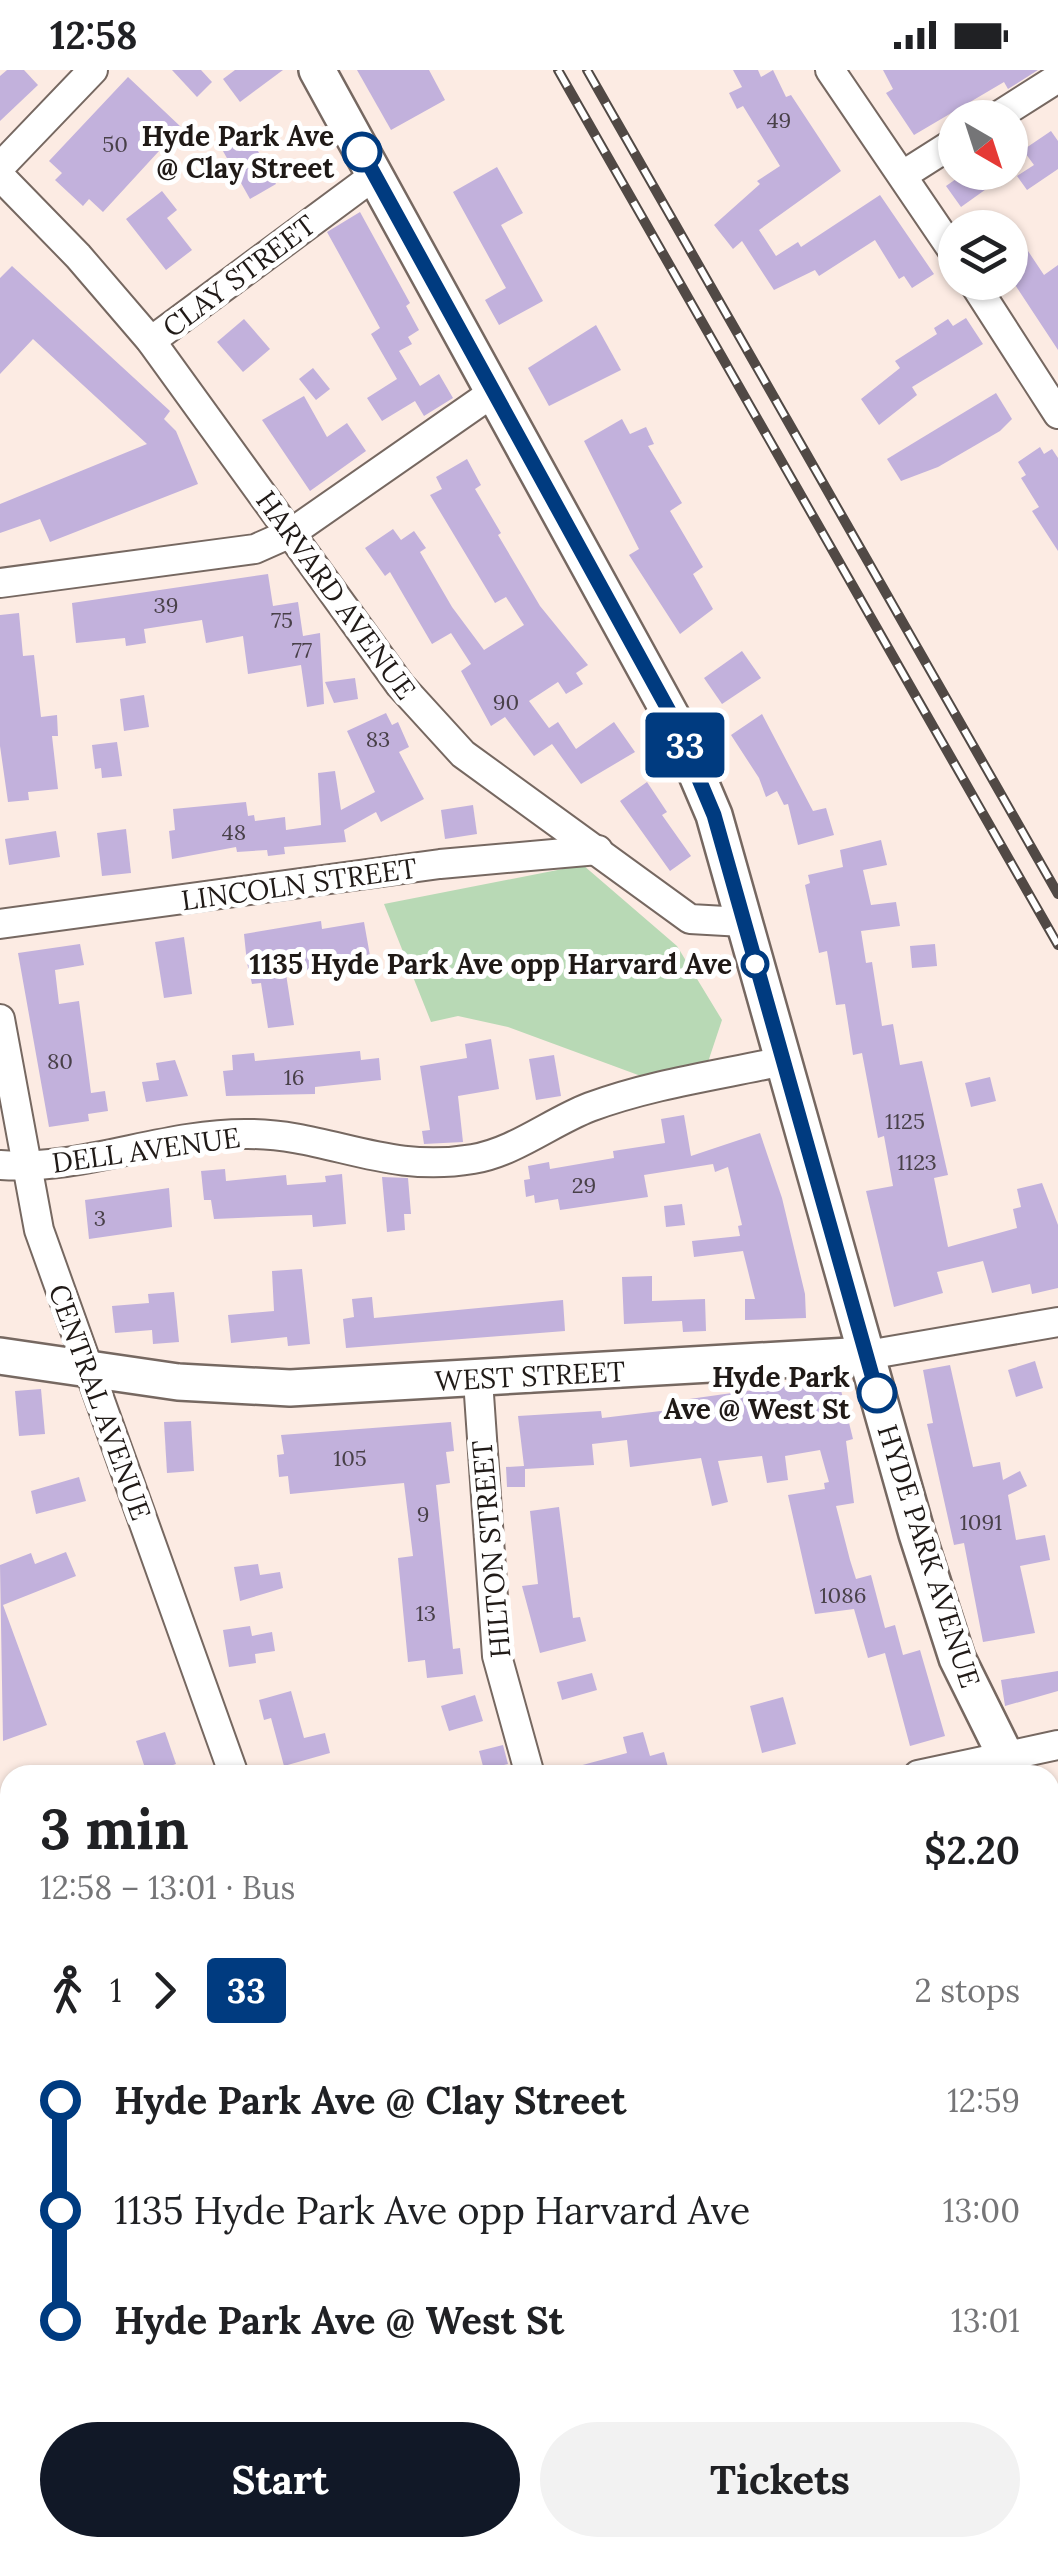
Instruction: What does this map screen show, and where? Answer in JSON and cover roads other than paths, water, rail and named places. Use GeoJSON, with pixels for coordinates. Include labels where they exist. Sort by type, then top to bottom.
{"type":"FeatureCollection","features":[{"type":"Feature","properties":{"kind":"main road","name":"HYDE PARK AVENUE"},"geometry":{"type":"LineString","coordinates":[[317,70],[674,720],[714,815],[957,1658],[1008,1764]]}},
{"type":"Feature","properties":{"kind":"main road","name":"WEST STREET"},"geometry":{"type":"LineString","coordinates":[[0,1356],[239,1387],[478,1380],[867,1355]]}},
{"type":"Feature","properties":{"kind":"street"},"geometry":{"type":"LineString","coordinates":[[0,167],[93,70]]}},
{"type":"Feature","properties":{"kind":"street"},"geometry":{"type":"LineString","coordinates":[[830,70],[938,228]]}},
{"type":"Feature","properties":{"kind":"street"},"geometry":{"type":"LineString","coordinates":[[1023,100],[1058,78]]}},
{"type":"Feature","properties":{"kind":"street"},"geometry":{"type":"LineString","coordinates":[[904,175],[938,153]]}},
{"type":"Feature","properties":{"kind":"street","name":"CLAY STREET"},"geometry":{"type":"LineString","coordinates":[[151,341],[375,175]]}},
{"type":"Feature","properties":{"kind":"street","name":"HARVARD AVENUE"},"geometry":{"type":"LineString","coordinates":[[0,176],[78,256],[151,341],[400,685],[463,754],[690,918],[743,922]]}},
{"type":"Feature","properties":{"kind":"street"},"geometry":{"type":"LineString","coordinates":[[985,300],[1058,414]]}},
{"type":"Feature","properties":{"kind":"street"},"geometry":{"type":"LineString","coordinates":[[0,583],[240,553],[291,534],[496,390]]}},
{"type":"Feature","properties":{"kind":"street","name":"LINCOLN STREET"},"geometry":{"type":"LineString","coordinates":[[0,924],[440,864],[598,850]]}},
{"type":"Feature","properties":{"kind":"street","name":"CENTRAL AVENUE"},"geometry":{"type":"LineString","coordinates":[[0,1020],[39,1230],[230,1765]]}},
{"type":"Feature","properties":{"kind":"street","name":"DELL AVENUE"},"geometry":{"type":"LineString","coordinates":[[0,1165],[30,1167],[203,1136],[245,1134],[300,1140],[390,1162],[471,1160],[510,1147],[569,1116],[615,1098],[782,1061]]}},
{"type":"Feature","properties":{"kind":"street","name":"WEST STREET"},"geometry":{"type":"LineString","coordinates":[[867,1355],[1058,1322]]}},
{"type":"Feature","properties":{"kind":"street","name":"HILTON STREET"},"geometry":{"type":"LineString","coordinates":[[478,1380],[496,1656],[527,1765]]}},
{"type":"Feature","properties":{"kind":"street"},"geometry":{"type":"LineString","coordinates":[[1008,1764],[1058,1744]]}},
{"type":"Feature","properties":{"kind":"railway"},"geometry":{"type":"LineString","coordinates":[[558,70],[1058,945]]}},
{"type":"Feature","properties":{"kind":"railway"},"geometry":{"type":"LineString","coordinates":[[587,70],[1058,894]]}},
{"type":"Feature","properties":{"kind":"place","name":"Hyde Park Ave @ Clay Street"},"geometry":{"type":"Point","coordinates":[362,152]}},
{"type":"Feature","properties":{"kind":"place","name":"1135 Hyde Park Ave opp Harvard Ave"},"geometry":{"type":"Point","coordinates":[755,964]}},
{"type":"Feature","properties":{"kind":"place","name":"Hyde Park Ave @ West St"},"geometry":{"type":"Point","coordinates":[877,1393]}}]}
